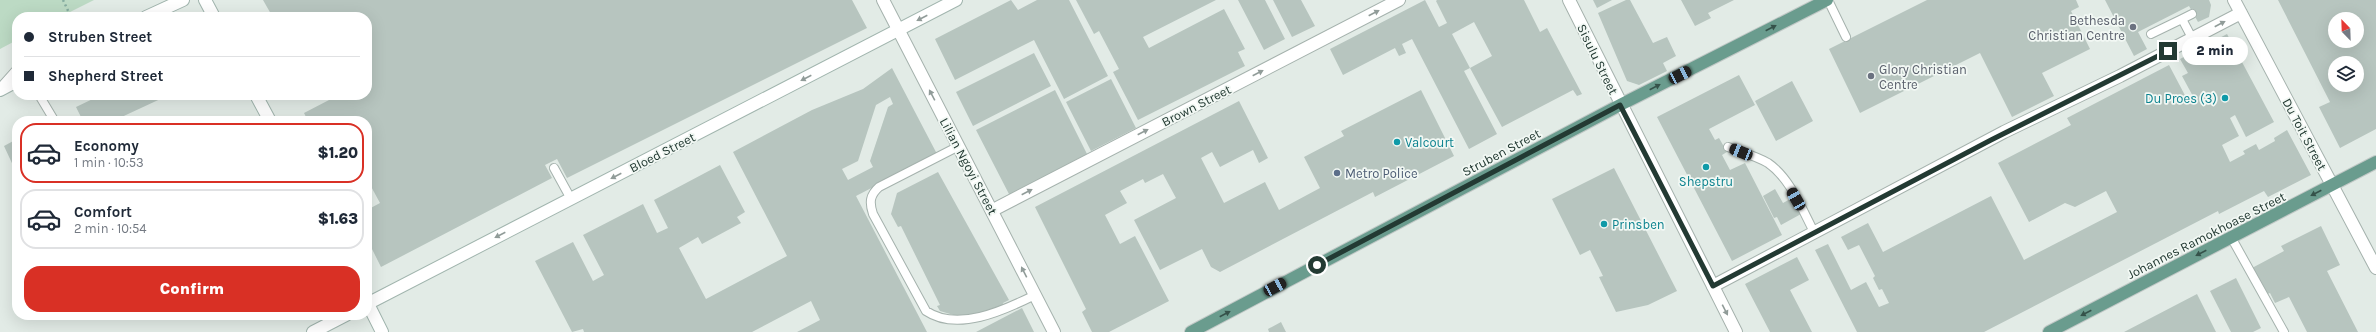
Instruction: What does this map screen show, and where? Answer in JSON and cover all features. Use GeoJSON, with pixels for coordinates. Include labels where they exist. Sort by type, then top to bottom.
{"type":"FeatureCollection","features":[{"type":"Feature","properties":{"kind":"main road","name":"Struben Street"},"geometry":{"type":"LineString","coordinates":[[1191,332],[1620,105],[1827,0]]}},
{"type":"Feature","properties":{"kind":"main road","name":"Johannes Ramokhoase Street"},"geometry":{"type":"LineString","coordinates":[[2049,332],[2376,162]]}},
{"type":"Feature","properties":{"kind":"street"},"geometry":{"type":"LineString","coordinates":[[157,12],[182,0]]}},
{"type":"Feature","properties":{"kind":"street"},"geometry":{"type":"LineString","coordinates":[[205,0],[211,12]]}},
{"type":"Feature","properties":{"kind":"street","name":"Lilian Ngoyi Street"},"geometry":{"type":"LineString","coordinates":[[883,0],[993,210],[1054,332]]}},
{"type":"Feature","properties":{"kind":"street","name":"Bloed Street"},"geometry":{"type":"LineString","coordinates":[[372,300],[956,0]]}},
{"type":"Feature","properties":{"kind":"street","name":"Brown Street"},"geometry":{"type":"LineString","coordinates":[[993,210],[1399,0]]}},
{"type":"Feature","properties":{"kind":"street","name":"Sisulu Street"},"geometry":{"type":"LineString","coordinates":[[1569,0],[1620,105],[1736,332]]}},
{"type":"Feature","properties":{"kind":"street","name":"Du Toit Street"},"geometry":{"type":"LineString","coordinates":[[2234,0],[2376,268]]}},
{"type":"Feature","properties":{"kind":"street"},"geometry":{"type":"LineString","coordinates":[[1713,286],[1997,136],[2241,13]]}},
{"type":"Feature","properties":{"kind":"street"},"geometry":{"type":"LineString","coordinates":[[0,89],[12,83]]}},
{"type":"Feature","properties":{"kind":"street"},"geometry":{"type":"LineString","coordinates":[[259,100],[267,116]]}},
{"type":"Feature","properties":{"kind":"street"},"geometry":{"type":"LineString","coordinates":[[372,313],[382,332]]}},
{"type":"Feature","properties":{"kind":"street"},"geometry":{"type":"LineString","coordinates":[[313,332],[336,320]]}},
{"type":"Feature","properties":{"kind":"lane"},"geometry":{"type":"LineString","coordinates":[[1827,0],[1846,37]]}},
{"type":"Feature","properties":{"kind":"lane"},"geometry":{"type":"LineString","coordinates":[[2151,34],[2192,14]]}},
{"type":"Feature","properties":{"kind":"lane"},"geometry":{"type":"LineString","coordinates":[[2182,19],[2192,38]]}},
{"type":"Feature","properties":{"kind":"lane"},"geometry":{"type":"LineString","coordinates":[[0,89],[12,75]]}},
{"type":"Feature","properties":{"kind":"lane"},"geometry":{"type":"LineString","coordinates":[[42,100],[52,116]]}},
{"type":"Feature","properties":{"kind":"lane"},"geometry":{"type":"LineString","coordinates":[[959,146],[880,187],[872,193],[870,200],[873,214],[926,310],[938,321],[960,328],[974,326],[1035,295]]}},
{"type":"Feature","properties":{"kind":"lane"},"geometry":{"type":"LineString","coordinates":[[1728,147],[1767,162],[1775,169],[1790,188],[1814,232]]}},
{"type":"Feature","properties":{"kind":"lane"},"geometry":{"type":"LineString","coordinates":[[554,168],[571,199]]}},
{"type":"Feature","properties":{"kind":"lane"},"geometry":{"type":"LineString","coordinates":[[2231,237],[2284,332]]}},
{"type":"Feature","properties":{"kind":"path"},"geometry":{"type":"LineString","coordinates":[[63,0],[69,12]]}},
{"type":"Feature","properties":{"kind":"green space"},"geometry":{"type":"Polygon","coordinates":[[[0,0],[94,0],[70,12],[12,12],[12,43],[0,49],[0,0]]]}},
{"type":"Feature","properties":{"kind":"building"},"geometry":{"type":"Polygon","coordinates":[[[263,0],[852,0],[867,28],[567,178],[557,159],[545,165],[552,178],[381,267],[372,249],[372,207],[380,203],[372,188],[372,116],[306,116],[304,113],[329,100],[372,100],[372,12],[270,12],[263,0]]]}},
{"type":"Feature","properties":{"kind":"building"},"geometry":{"type":"Polygon","coordinates":[[[1011,0],[1018,10],[1037,0],[1069,0],[1108,76],[1064,99],[1034,40],[955,80],[935,39],[1011,0]]]}},
{"type":"Feature","properties":{"kind":"building"},"geometry":{"type":"Polygon","coordinates":[[[1076,0],[1216,0],[1143,37],[1149,48],[1224,9],[1245,49],[1238,52],[1245,66],[1138,120],[1113,72],[1119,69],[1099,31],[1094,34],[1076,0]]]}},
{"type":"Feature","properties":{"kind":"building"},"geometry":{"type":"Polygon","coordinates":[[[1238,0],[1265,0],[1285,39],[1264,50],[1238,0]]]}},
{"type":"Feature","properties":{"kind":"building"},"geometry":{"type":"Polygon","coordinates":[[[1273,0],[1301,0],[1315,26],[1292,37],[1273,0]]]}},
{"type":"Feature","properties":{"kind":"building"},"geometry":{"type":"Polygon","coordinates":[[[1425,0],[1439,27],[1447,23],[1436,1],[1437,0],[1524,0],[1540,32],[1547,28],[1582,94],[1577,96],[1573,90],[1502,127],[1470,68],[1464,71],[1497,134],[1469,149],[1412,39],[1402,44],[1406,53],[1399,56],[1395,48],[1343,75],[1330,49],[1425,0]],[[1474,22],[1452,34],[1470,68],[1492,56],[1474,22]]]}},
{"type":"Feature","properties":{"kind":"building"},"geometry":{"type":"Polygon","coordinates":[[[1593,0],[1612,0],[1597,8],[1593,0]]]}},
{"type":"Feature","properties":{"kind":"building"},"geometry":{"type":"Polygon","coordinates":[[[1626,0],[1630,0],[1653,43],[1667,37],[1676,56],[1663,63],[1667,71],[1639,85],[1627,81],[1598,13],[1626,0]]]}},
{"type":"Feature","properties":{"kind":"building"},"geometry":{"type":"Polygon","coordinates":[[[1681,0],[1734,0],[1708,13],[1711,18],[1695,26],[1681,0]]]}},
{"type":"Feature","properties":{"kind":"building"},"geometry":{"type":"Polygon","coordinates":[[[1927,0],[2076,0],[2079,7],[2071,11],[2090,49],[2042,73],[2054,96],[2012,117],[1980,53],[1860,113],[1829,49],[1927,0]]]}},
{"type":"Feature","properties":{"kind":"building","name":"Bethesda Christian Centre"},"geometry":{"type":"Polygon","coordinates":[[[2105,0],[2209,0],[2211,5],[2209,17],[2198,22],[2189,6],[2138,32],[2147,49],[2134,56],[2105,0]]]}},
{"type":"Feature","properties":{"kind":"building"},"geometry":{"type":"Polygon","coordinates":[[[2278,0],[2376,0],[2376,129],[2340,148],[2319,107],[2330,102],[2278,0]]]}},
{"type":"Feature","properties":{"kind":"building"},"geometry":{"type":"Polygon","coordinates":[[[2227,34],[2274,122],[2246,137],[2235,115],[2230,118],[2239,136],[2222,145],[2230,162],[2245,154],[2243,151],[2256,144],[2259,150],[2275,141],[2274,138],[2287,130],[2311,175],[2268,197],[2264,191],[2219,214],[2218,211],[1984,332],[1857,332],[1815,250],[1828,244],[1851,290],[1866,282],[1879,307],[1889,303],[1882,289],[1879,290],[1873,278],[1875,276],[1859,245],[1848,250],[1841,237],[1868,223],[1883,252],[1991,196],[2024,260],[2117,212],[2106,191],[2075,207],[2065,203],[2029,222],[1998,163],[2071,125],[2067,118],[2169,65],[2189,103],[2195,100],[2182,76],[2188,73],[2180,59],[2227,34]]]}},
{"type":"Feature","properties":{"kind":"building"},"geometry":{"type":"Polygon","coordinates":[[[1034,53],[1051,86],[973,126],[956,92],[1034,53]]]}},
{"type":"Feature","properties":{"kind":"building"},"geometry":{"type":"Polygon","coordinates":[[[892,68],[937,154],[856,196],[927,332],[797,332],[820,320],[811,301],[752,332],[584,332],[583,329],[572,332],[535,261],[573,242],[593,281],[604,275],[583,235],[643,204],[657,233],[668,228],[654,200],[720,165],[745,212],[737,217],[741,223],[702,244],[698,237],[679,248],[706,299],[787,256],[733,152],[812,110],[863,89],[892,68]],[[890,97],[876,105],[858,161],[842,169],[848,180],[873,167],[870,161],[888,107],[893,104],[890,97]]]}},
{"type":"Feature","properties":{"kind":"building","name":"Shepstru"},"geometry":{"type":"Polygon","coordinates":[[[1739,75],[1755,105],[1709,129],[1715,140],[1719,138],[1727,152],[1722,155],[1730,170],[1745,163],[1782,235],[1732,261],[1657,117],[1739,75]]]}},
{"type":"Feature","properties":{"kind":"building"},"geometry":{"type":"Polygon","coordinates":[[[1111,79],[1136,128],[1091,151],[1066,102],[1111,79]]]}},
{"type":"Feature","properties":{"kind":"building"},"geometry":{"type":"Polygon","coordinates":[[[1792,81],[1813,121],[1776,141],[1755,101],[1792,81]]]}},
{"type":"Feature","properties":{"kind":"building"},"geometry":{"type":"Polygon","coordinates":[[[1055,90],[1088,156],[1010,196],[976,130],[1055,90]]]}},
{"type":"Feature","properties":{"kind":"building"},"geometry":{"type":"Polygon","coordinates":[[[1421,90],[1454,156],[1375,197],[1373,192],[1220,272],[1211,267],[1202,249],[1160,270],[1134,220],[1176,198],[1163,174],[1145,183],[1143,179],[1120,191],[1127,203],[1105,215],[1120,244],[1135,236],[1169,301],[1109,332],[1092,332],[1082,312],[1086,309],[1035,207],[1239,101],[1268,158],[1259,163],[1253,150],[1220,167],[1212,152],[1201,158],[1224,203],[1265,182],[1279,210],[1320,188],[1304,157],[1344,136],[1341,131],[1421,90]]]}},
{"type":"Feature","properties":{"kind":"building"},"geometry":{"type":"Polygon","coordinates":[[[91,100],[158,100],[124,116],[80,116],[76,107],[91,100]]]}},
{"type":"Feature","properties":{"kind":"building"},"geometry":{"type":"Polygon","coordinates":[[[12,142],[12,163],[4,146],[12,142]]]}},
{"type":"Feature","properties":{"kind":"building","name":"Prinsben"},"geometry":{"type":"Polygon","coordinates":[[[1614,168],[1677,291],[1648,305],[1616,312],[1599,277],[1603,276],[1590,250],[1580,255],[1552,199],[1614,168]]]}},
{"type":"Feature","properties":{"kind":"building"},"geometry":{"type":"Polygon","coordinates":[[[938,172],[1009,300],[1003,303],[1002,310],[977,322],[940,311],[937,306],[940,305],[901,226],[898,227],[891,214],[897,193],[938,172]]]}},
{"type":"Feature","properties":{"kind":"building"},"geometry":{"type":"Polygon","coordinates":[[[1775,189],[1783,203],[1792,198],[1801,214],[1781,225],[1777,217],[1774,218],[1763,196],[1775,189]]]}},
{"type":"Feature","properties":{"kind":"building"},"geometry":{"type":"Polygon","coordinates":[[[2321,226],[2340,265],[2327,271],[2358,332],[2307,332],[2289,297],[2275,303],[2270,293],[2265,295],[2252,268],[2284,251],[2281,246],[2321,226]]]}},
{"type":"Feature","properties":{"kind":"building"},"geometry":{"type":"Polygon","coordinates":[[[1797,257],[1809,280],[1790,290],[1812,332],[1770,332],[1745,284],[1797,257]]]}},
{"type":"Feature","properties":{"kind":"building"},"geometry":{"type":"Polygon","coordinates":[[[2236,278],[2261,328],[2253,332],[2231,332],[2210,291],[2236,278]]]}},
{"type":"Feature","properties":{"kind":"building"},"geometry":{"type":"Polygon","coordinates":[[[2197,294],[2216,332],[2124,332],[2197,294]]]}},
{"type":"Feature","properties":{"kind":"building"},"geometry":{"type":"Polygon","coordinates":[[[1022,308],[1034,332],[976,332],[1022,308]]]}},
{"type":"Feature","properties":{"kind":"building"},"geometry":{"type":"Polygon","coordinates":[[[1281,322],[1286,332],[1269,332],[1268,329],[1281,322]]]}},
{"type":"Feature","properties":{"kind":"place","name":"Bethesda Christian Centre"},"geometry":{"type":"Point","coordinates":[2133,27]}},
{"type":"Feature","properties":{"kind":"place","name":"Glory Christian Centre"},"geometry":{"type":"Point","coordinates":[1871,76]}},
{"type":"Feature","properties":{"kind":"place","name":"Du Proes (3)"},"geometry":{"type":"Point","coordinates":[2225,98]}},
{"type":"Feature","properties":{"kind":"place","name":"Valcourt"},"geometry":{"type":"Point","coordinates":[1397,142]}},
{"type":"Feature","properties":{"kind":"place","name":"Shepstru"},"geometry":{"type":"Point","coordinates":[1706,167]}},
{"type":"Feature","properties":{"kind":"place","name":"Metro Police"},"geometry":{"type":"Point","coordinates":[1337,173]}},
{"type":"Feature","properties":{"kind":"place","name":"Prinsben"},"geometry":{"type":"Point","coordinates":[1604,224]}},
{"type":"Feature","properties":{"kind":"route"},"geometry":{"type":"LineString","coordinates":[[1317,265],[1620,105],[1713,286],[1991,140],[2168,51]]}}]}
